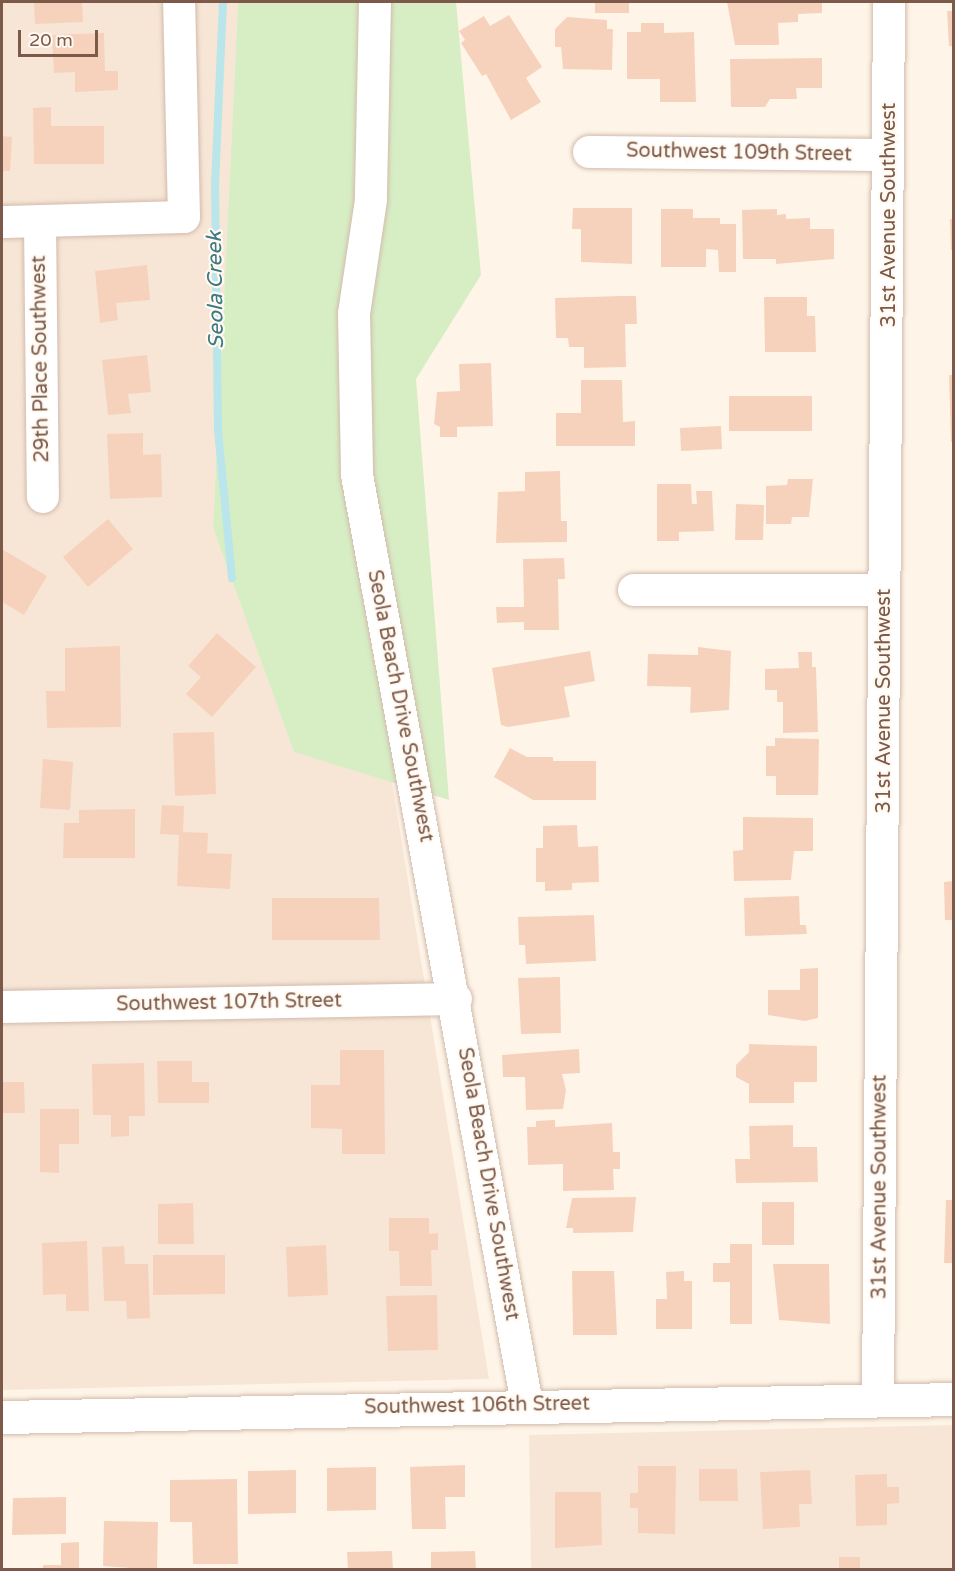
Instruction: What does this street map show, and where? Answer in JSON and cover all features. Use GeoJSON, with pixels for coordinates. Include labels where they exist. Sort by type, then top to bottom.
{"type":"FeatureCollection","features":[{"type":"Feature","properties":{"kind":"street"},"geometry":{"type":"LineString","coordinates":[[2,222],[184,217],[179,2]]}},
{"type":"Feature","properties":{"kind":"street","name":"Seola Beach Drive Southwest"},"geometry":{"type":"LineString","coordinates":[[375,2],[371,200],[354,314],[357,475],[456,999],[527,1404]]}},
{"type":"Feature","properties":{"kind":"street","name":"31st Avenue Southwest"},"geometry":{"type":"LineString","coordinates":[[878,1401],[890,2]]}},
{"type":"Feature","properties":{"kind":"street","name":"Southwest 109th Street"},"geometry":{"type":"LineString","coordinates":[[589,152],[888,155]]}},
{"type":"Feature","properties":{"kind":"street","name":"29th Place Southwest"},"geometry":{"type":"LineString","coordinates":[[40,221],[43,497]]}},
{"type":"Feature","properties":{"kind":"street"},"geometry":{"type":"LineString","coordinates":[[634,590],[884,590]]}},
{"type":"Feature","properties":{"kind":"street","name":"Southwest 107th Street"},"geometry":{"type":"LineString","coordinates":[[2,1007],[456,999]]}},
{"type":"Feature","properties":{"kind":"street","name":"Southwest 106th Street"},"geometry":{"type":"LineString","coordinates":[[2,1417],[527,1404],[954,1399]]}},
{"type":"Feature","properties":{"kind":"shaded area"},"geometry":{"type":"Polygon","coordinates":[[[2,2],[238,2],[213,528],[294,751],[392,782],[489,1379],[2,1390],[2,2]]]}},
{"type":"Feature","properties":{"kind":"shaded area"},"geometry":{"type":"Polygon","coordinates":[[[953,1425],[953,1569],[531,1569],[529,1435],[953,1425]]]}},
{"type":"Feature","properties":{"kind":"green space"},"geometry":{"type":"Polygon","coordinates":[[[238,2],[456,2],[481,275],[416,379],[449,800],[294,752],[213,528],[238,2]]]}},
{"type":"Feature","properties":{"kind":"building"},"geometry":{"type":"Polygon","coordinates":[[[34,2],[82,2],[83,22],[35,24],[34,2]]]}},
{"type":"Feature","properties":{"kind":"building"},"geometry":{"type":"Polygon","coordinates":[[[595,2],[629,2],[629,13],[595,13],[595,2]]]}},
{"type":"Feature","properties":{"kind":"building"},"geometry":{"type":"Polygon","coordinates":[[[727,2],[822,2],[822,13],[798,14],[798,22],[778,23],[779,45],[735,45],[727,2]]]}},
{"type":"Feature","properties":{"kind":"building"},"geometry":{"type":"Polygon","coordinates":[[[947,11],[954,11],[954,46],[949,46],[947,11]]]}},
{"type":"Feature","properties":{"kind":"building"},"geometry":{"type":"Polygon","coordinates":[[[509,15],[542,67],[526,78],[541,102],[511,120],[486,74],[482,76],[461,43],[465,40],[459,31],[484,16],[490,26],[509,15]]]}},
{"type":"Feature","properties":{"kind":"building"},"geometry":{"type":"Polygon","coordinates":[[[567,17],[607,20],[607,29],[613,29],[612,70],[563,69],[561,47],[555,47],[555,29],[567,17]]]}},
{"type":"Feature","properties":{"kind":"building"},"geometry":{"type":"Polygon","coordinates":[[[641,23],[664,23],[664,33],[694,32],[696,102],[660,102],[660,79],[627,79],[627,32],[641,32],[641,23]]]}},
{"type":"Feature","properties":{"kind":"building"},"geometry":{"type":"Polygon","coordinates":[[[104,33],[105,71],[118,71],[118,90],[75,92],[75,72],[54,73],[52,35],[104,33]]]}},
{"type":"Feature","properties":{"kind":"building"},"geometry":{"type":"Polygon","coordinates":[[[822,58],[822,88],[796,88],[797,99],[770,99],[765,107],[731,107],[730,59],[822,58]]]}},
{"type":"Feature","properties":{"kind":"building"},"geometry":{"type":"Polygon","coordinates":[[[51,107],[51,126],[104,126],[104,164],[34,164],[33,108],[51,107]]]}},
{"type":"Feature","properties":{"kind":"building"},"geometry":{"type":"Polygon","coordinates":[[[2,136],[12,137],[10,171],[2,171],[2,136]]]}},
{"type":"Feature","properties":{"kind":"building"},"geometry":{"type":"Polygon","coordinates":[[[573,208],[632,208],[632,264],[581,262],[581,229],[572,229],[573,208]]]}},
{"type":"Feature","properties":{"kind":"building"},"geometry":{"type":"Polygon","coordinates":[[[661,209],[693,209],[693,218],[720,218],[720,224],[736,224],[736,272],[719,272],[718,250],[706,249],[706,267],[661,267],[661,209]]]}},
{"type":"Feature","properties":{"kind":"building"},"geometry":{"type":"Polygon","coordinates":[[[777,209],[777,215],[786,214],[786,219],[810,218],[810,229],[834,229],[834,259],[776,264],[776,259],[743,259],[742,210],[777,209]]]}},
{"type":"Feature","properties":{"kind":"building"},"geometry":{"type":"Polygon","coordinates":[[[950,219],[954,219],[954,250],[951,250],[950,219]]]}},
{"type":"Feature","properties":{"kind":"building"},"geometry":{"type":"Polygon","coordinates":[[[147,265],[150,300],[116,303],[118,320],[100,323],[95,271],[147,265]]]}},
{"type":"Feature","properties":{"kind":"building"},"geometry":{"type":"Polygon","coordinates":[[[636,296],[637,324],[625,324],[626,367],[584,368],[584,347],[569,347],[568,338],[556,338],[555,298],[636,296]]]}},
{"type":"Feature","properties":{"kind":"building"},"geometry":{"type":"Polygon","coordinates":[[[764,297],[807,297],[807,316],[815,316],[816,352],[765,352],[764,297]]]}},
{"type":"Feature","properties":{"kind":"building"},"geometry":{"type":"Polygon","coordinates":[[[147,355],[151,392],[128,394],[131,413],[108,415],[102,360],[147,355]]]}},
{"type":"Feature","properties":{"kind":"building"},"geometry":{"type":"Polygon","coordinates":[[[491,363],[493,426],[457,427],[457,437],[440,437],[440,427],[434,424],[437,392],[460,391],[459,364],[491,363]]]}},
{"type":"Feature","properties":{"kind":"building"},"geometry":{"type":"Polygon","coordinates":[[[949,375],[954,375],[954,442],[951,442],[949,375]]]}},
{"type":"Feature","properties":{"kind":"building"},"geometry":{"type":"Polygon","coordinates":[[[581,380],[622,380],[623,422],[635,421],[635,446],[556,446],[556,413],[581,413],[581,380]]]}},
{"type":"Feature","properties":{"kind":"building"},"geometry":{"type":"Polygon","coordinates":[[[729,396],[812,396],[812,431],[729,431],[729,396]]]}},
{"type":"Feature","properties":{"kind":"building"},"geometry":{"type":"Polygon","coordinates":[[[721,426],[722,449],[681,451],[680,428],[721,426]]]}},
{"type":"Feature","properties":{"kind":"building"},"geometry":{"type":"Polygon","coordinates":[[[143,433],[143,455],[161,454],[162,497],[110,499],[107,434],[143,433]]]}},
{"type":"Feature","properties":{"kind":"building"},"geometry":{"type":"Polygon","coordinates":[[[560,471],[561,521],[567,521],[567,542],[496,543],[498,492],[525,491],[525,472],[560,471]]]}},
{"type":"Feature","properties":{"kind":"building"},"geometry":{"type":"Polygon","coordinates":[[[788,479],[813,479],[809,517],[792,517],[791,524],[766,524],[766,486],[787,485],[788,479]]]}},
{"type":"Feature","properties":{"kind":"building"},"geometry":{"type":"Polygon","coordinates":[[[657,484],[691,484],[692,504],[697,504],[696,491],[712,491],[714,531],[679,532],[679,541],[657,541],[657,484]]]}},
{"type":"Feature","properties":{"kind":"building"},"geometry":{"type":"Polygon","coordinates":[[[736,504],[764,505],[763,540],[735,540],[736,504]]]}},
{"type":"Feature","properties":{"kind":"building"},"geometry":{"type":"Polygon","coordinates":[[[108,519],[133,549],[88,587],[63,557],[108,519]]]}},
{"type":"Feature","properties":{"kind":"building"},"geometry":{"type":"Polygon","coordinates":[[[2,549],[47,576],[24,615],[2,602],[2,549]]]}},
{"type":"Feature","properties":{"kind":"building"},"geometry":{"type":"Polygon","coordinates":[[[564,558],[565,579],[558,579],[559,630],[524,630],[524,622],[497,623],[496,607],[524,607],[523,559],[564,558]]]}},
{"type":"Feature","properties":{"kind":"building"},"geometry":{"type":"Polygon","coordinates":[[[217,633],[256,667],[212,717],[186,694],[201,677],[188,666],[217,633]]]}},
{"type":"Feature","properties":{"kind":"building"},"geometry":{"type":"Polygon","coordinates":[[[120,646],[121,727],[47,728],[46,691],[65,691],[65,648],[120,646]]]}},
{"type":"Feature","properties":{"kind":"building"},"geometry":{"type":"Polygon","coordinates":[[[698,647],[731,651],[729,710],[690,713],[691,687],[647,686],[648,654],[698,655],[698,647]]]}},
{"type":"Feature","properties":{"kind":"building"},"geometry":{"type":"Polygon","coordinates":[[[590,651],[595,681],[564,687],[570,717],[508,727],[501,725],[492,668],[590,651]]]}},
{"type":"Feature","properties":{"kind":"building"},"geometry":{"type":"Polygon","coordinates":[[[798,652],[812,652],[812,667],[816,667],[818,732],[783,733],[783,702],[777,702],[777,690],[765,690],[765,669],[799,668],[798,652]]]}},
{"type":"Feature","properties":{"kind":"building"},"geometry":{"type":"Polygon","coordinates":[[[214,732],[216,794],[175,796],[173,733],[214,732]]]}},
{"type":"Feature","properties":{"kind":"building"},"geometry":{"type":"Polygon","coordinates":[[[775,738],[819,739],[818,795],[776,795],[776,776],[766,776],[766,746],[775,746],[775,738]]]}},
{"type":"Feature","properties":{"kind":"building"},"geometry":{"type":"Polygon","coordinates":[[[510,748],[527,757],[553,757],[553,761],[596,761],[596,800],[533,800],[494,777],[510,748]]]}},
{"type":"Feature","properties":{"kind":"building"},"geometry":{"type":"Polygon","coordinates":[[[43,759],[73,762],[70,810],[40,808],[43,759]]]}},
{"type":"Feature","properties":{"kind":"building"},"geometry":{"type":"Polygon","coordinates":[[[162,805],[184,806],[183,832],[208,833],[207,853],[232,854],[230,889],[177,886],[179,835],[160,834],[162,805]]]}},
{"type":"Feature","properties":{"kind":"building"},"geometry":{"type":"Polygon","coordinates":[[[135,809],[135,858],[63,858],[64,823],[79,823],[79,810],[135,809]]]}},
{"type":"Feature","properties":{"kind":"building"},"geometry":{"type":"Polygon","coordinates":[[[743,817],[813,818],[813,851],[794,851],[791,880],[734,881],[733,851],[743,850],[743,817]]]}},
{"type":"Feature","properties":{"kind":"building"},"geometry":{"type":"Polygon","coordinates":[[[577,825],[578,847],[598,846],[599,882],[572,883],[572,890],[545,891],[545,882],[536,882],[536,848],[543,848],[543,826],[577,825]]]}},
{"type":"Feature","properties":{"kind":"building"},"geometry":{"type":"Polygon","coordinates":[[[954,881],[954,920],[945,920],[944,882],[954,881]]]}},
{"type":"Feature","properties":{"kind":"building"},"geometry":{"type":"Polygon","coordinates":[[[799,896],[800,925],[806,925],[807,934],[745,936],[744,898],[799,896]]]}},
{"type":"Feature","properties":{"kind":"building"},"geometry":{"type":"Polygon","coordinates":[[[272,898],[379,898],[380,940],[272,940],[272,898]]]}},
{"type":"Feature","properties":{"kind":"building"},"geometry":{"type":"Polygon","coordinates":[[[594,915],[596,961],[526,964],[525,945],[519,945],[518,917],[594,915]]]}},
{"type":"Feature","properties":{"kind":"building"},"geometry":{"type":"Polygon","coordinates":[[[818,968],[818,1018],[805,1021],[768,1015],[768,990],[800,990],[800,969],[818,968]]]}},
{"type":"Feature","properties":{"kind":"building"},"geometry":{"type":"Polygon","coordinates":[[[560,977],[561,1033],[521,1034],[518,978],[560,977]]]}},
{"type":"Feature","properties":{"kind":"building"},"geometry":{"type":"Polygon","coordinates":[[[749,1044],[817,1046],[817,1082],[794,1082],[794,1103],[749,1103],[749,1084],[736,1077],[736,1065],[749,1052],[749,1044]]]}},
{"type":"Feature","properties":{"kind":"building"},"geometry":{"type":"Polygon","coordinates":[[[579,1049],[580,1073],[562,1074],[566,1090],[563,1109],[526,1110],[525,1077],[503,1077],[502,1055],[579,1049]]]}},
{"type":"Feature","properties":{"kind":"building"},"geometry":{"type":"Polygon","coordinates":[[[340,1050],[384,1050],[385,1154],[342,1154],[342,1129],[311,1128],[311,1085],[340,1085],[340,1050]]]}},
{"type":"Feature","properties":{"kind":"building"},"geometry":{"type":"Polygon","coordinates":[[[157,1061],[192,1061],[192,1082],[209,1082],[209,1103],[158,1103],[157,1061]]]}},
{"type":"Feature","properties":{"kind":"building"},"geometry":{"type":"Polygon","coordinates":[[[144,1063],[145,1116],[129,1116],[129,1136],[111,1137],[111,1115],[93,1115],[92,1064],[144,1063]]]}},
{"type":"Feature","properties":{"kind":"building"},"geometry":{"type":"Polygon","coordinates":[[[2,1082],[24,1082],[25,1113],[2,1113],[2,1082]]]}},
{"type":"Feature","properties":{"kind":"building"},"geometry":{"type":"Polygon","coordinates":[[[40,1109],[79,1109],[79,1144],[59,1144],[59,1173],[40,1172],[40,1109]]]}},
{"type":"Feature","properties":{"kind":"building"},"geometry":{"type":"Polygon","coordinates":[[[555,1120],[555,1127],[612,1123],[613,1152],[620,1152],[620,1169],[613,1169],[614,1190],[563,1191],[563,1164],[528,1165],[527,1127],[536,1127],[536,1121],[555,1120]]]}},
{"type":"Feature","properties":{"kind":"building"},"geometry":{"type":"Polygon","coordinates":[[[793,1125],[793,1147],[817,1147],[818,1182],[736,1183],[735,1159],[750,1159],[749,1126],[793,1125]]]}},
{"type":"Feature","properties":{"kind":"building"},"geometry":{"type":"Polygon","coordinates":[[[636,1197],[633,1232],[573,1233],[573,1228],[566,1228],[572,1198],[636,1197]]]}},
{"type":"Feature","properties":{"kind":"building"},"geometry":{"type":"Polygon","coordinates":[[[946,1200],[954,1200],[954,1263],[944,1263],[946,1200]]]}},
{"type":"Feature","properties":{"kind":"building"},"geometry":{"type":"Polygon","coordinates":[[[762,1202],[794,1202],[794,1245],[762,1245],[762,1202]]]}},
{"type":"Feature","properties":{"kind":"building"},"geometry":{"type":"Polygon","coordinates":[[[193,1203],[194,1244],[158,1244],[158,1204],[193,1203]]]}},
{"type":"Feature","properties":{"kind":"building"},"geometry":{"type":"Polygon","coordinates":[[[389,1218],[429,1218],[429,1234],[438,1233],[438,1250],[431,1250],[432,1286],[400,1286],[399,1251],[389,1251],[389,1218]]]}},
{"type":"Feature","properties":{"kind":"building"},"geometry":{"type":"Polygon","coordinates":[[[87,1241],[89,1311],[66,1311],[66,1294],[43,1295],[42,1243],[87,1241]]]}},
{"type":"Feature","properties":{"kind":"building"},"geometry":{"type":"Polygon","coordinates":[[[730,1244],[752,1244],[752,1324],[730,1324],[730,1282],[713,1282],[713,1263],[730,1263],[730,1244]]]}},
{"type":"Feature","properties":{"kind":"building"},"geometry":{"type":"Polygon","coordinates":[[[326,1245],[328,1295],[288,1297],[286,1247],[326,1245]]]}},
{"type":"Feature","properties":{"kind":"building"},"geometry":{"type":"Polygon","coordinates":[[[124,1246],[125,1264],[148,1264],[150,1318],[127,1319],[126,1301],[104,1301],[102,1247],[124,1246]]]}},
{"type":"Feature","properties":{"kind":"building"},"geometry":{"type":"Polygon","coordinates":[[[153,1255],[225,1255],[225,1294],[153,1295],[153,1255]]]}},
{"type":"Feature","properties":{"kind":"building"},"geometry":{"type":"Polygon","coordinates":[[[773,1264],[829,1264],[830,1324],[779,1320],[773,1264]]]}},
{"type":"Feature","properties":{"kind":"building"},"geometry":{"type":"Polygon","coordinates":[[[572,1271],[614,1271],[617,1335],[573,1335],[572,1271]]]}},
{"type":"Feature","properties":{"kind":"building"},"geometry":{"type":"Polygon","coordinates":[[[684,1271],[684,1281],[692,1281],[692,1329],[656,1329],[656,1299],[667,1299],[666,1272],[684,1271]]]}},
{"type":"Feature","properties":{"kind":"building"},"geometry":{"type":"Polygon","coordinates":[[[437,1295],[438,1350],[388,1351],[386,1296],[437,1295]]]}},
{"type":"Feature","properties":{"kind":"building"},"geometry":{"type":"Polygon","coordinates":[[[465,1465],[465,1497],[445,1497],[446,1529],[412,1529],[410,1467],[465,1465]]]}},
{"type":"Feature","properties":{"kind":"building"},"geometry":{"type":"Polygon","coordinates":[[[638,1466],[676,1466],[675,1534],[638,1533],[638,1508],[630,1508],[630,1493],[638,1493],[638,1466]]]}},
{"type":"Feature","properties":{"kind":"building"},"geometry":{"type":"Polygon","coordinates":[[[376,1467],[376,1510],[327,1511],[327,1468],[376,1467]]]}},
{"type":"Feature","properties":{"kind":"building"},"geometry":{"type":"Polygon","coordinates":[[[699,1469],[737,1469],[738,1501],[699,1501],[699,1469]]]}},
{"type":"Feature","properties":{"kind":"building"},"geometry":{"type":"Polygon","coordinates":[[[296,1470],[296,1513],[248,1514],[248,1471],[296,1470]]]}},
{"type":"Feature","properties":{"kind":"building"},"geometry":{"type":"Polygon","coordinates":[[[810,1470],[812,1504],[799,1504],[800,1527],[763,1529],[760,1472],[810,1470]]]}},
{"type":"Feature","properties":{"kind":"building"},"geometry":{"type":"Polygon","coordinates":[[[887,1474],[887,1487],[899,1487],[899,1503],[887,1504],[887,1525],[856,1526],[855,1475],[887,1474]]]}},
{"type":"Feature","properties":{"kind":"building"},"geometry":{"type":"Polygon","coordinates":[[[237,1479],[238,1564],[193,1564],[192,1522],[170,1522],[170,1480],[237,1479]]]}},
{"type":"Feature","properties":{"kind":"building"},"geometry":{"type":"Polygon","coordinates":[[[555,1492],[601,1492],[602,1545],[555,1548],[555,1492]]]}},
{"type":"Feature","properties":{"kind":"building"},"geometry":{"type":"Polygon","coordinates":[[[66,1497],[66,1534],[12,1535],[13,1498],[66,1497]]]}},
{"type":"Feature","properties":{"kind":"building"},"geometry":{"type":"Polygon","coordinates":[[[104,1521],[158,1522],[157,1570],[103,1566],[104,1521]]]}},
{"type":"Feature","properties":{"kind":"building"},"geometry":{"type":"Polygon","coordinates":[[[79,1542],[79,1570],[43,1570],[43,1565],[61,1565],[61,1543],[79,1542]]]}},
{"type":"Feature","properties":{"kind":"building"},"geometry":{"type":"Polygon","coordinates":[[[392,1551],[393,1570],[348,1570],[347,1552],[392,1551]]]}},
{"type":"Feature","properties":{"kind":"building"},"geometry":{"type":"Polygon","coordinates":[[[475,1551],[476,1570],[431,1570],[431,1552],[475,1551]]]}},
{"type":"Feature","properties":{"kind":"building"},"geometry":{"type":"Polygon","coordinates":[[[839,1557],[860,1557],[860,1570],[839,1570],[839,1557]]]}},
{"type":"Feature","properties":{"kind":"waterway","name":"Seola Creek"},"geometry":{"type":"LineString","coordinates":[[223,2],[215,183],[218,430],[232,578]]}}]}
